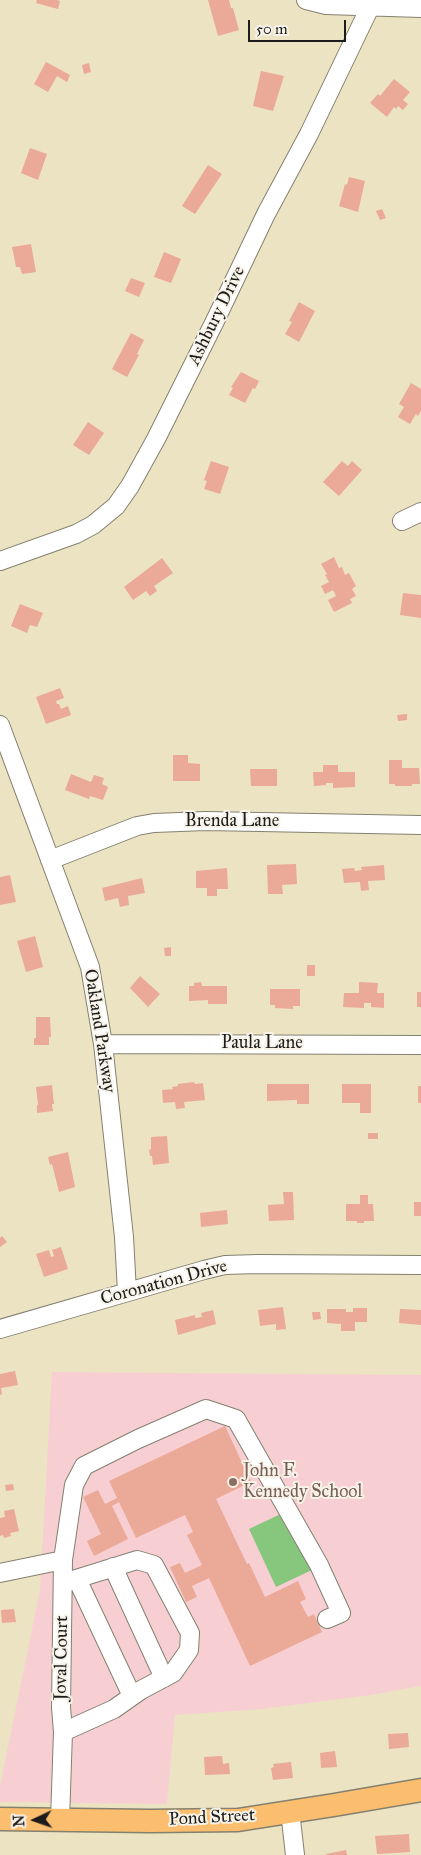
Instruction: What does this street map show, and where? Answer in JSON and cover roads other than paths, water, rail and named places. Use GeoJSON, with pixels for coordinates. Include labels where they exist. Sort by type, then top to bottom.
{"type":"FeatureCollection","features":[{"type":"Feature","properties":{"kind":"main road","name":"Pond Street"},"geometry":{"type":"LineString","coordinates":[[0,1818],[150,1821],[238,1820],[334,1806],[421,1790]]}},
{"type":"Feature","properties":{"kind":"street"},"geometry":{"type":"LineString","coordinates":[[306,0],[326,5],[421,8]]}},
{"type":"Feature","properties":{"kind":"street","name":"Ashbury Drive"},"geometry":{"type":"LineString","coordinates":[[0,561],[76,534],[93,525],[116,506],[130,486],[211,330],[266,214],[309,134],[370,6]]}},
{"type":"Feature","properties":{"kind":"street"},"geometry":{"type":"LineString","coordinates":[[402,521],[421,512]]}},
{"type":"Feature","properties":{"kind":"street","name":"Oakland Parkway"},"geometry":{"type":"LineString","coordinates":[[0,725],[90,967],[103,1044],[124,1237],[127,1292]]}},
{"type":"Feature","properties":{"kind":"street","name":"Brenda Lane"},"geometry":{"type":"LineString","coordinates":[[50,860],[137,826],[154,823],[206,821],[421,825]]}},
{"type":"Feature","properties":{"kind":"street","name":"Paula Lane"},"geometry":{"type":"LineString","coordinates":[[103,1044],[421,1045]]}},
{"type":"Feature","properties":{"kind":"street","name":"Coronation Drive"},"geometry":{"type":"LineString","coordinates":[[0,1329],[225,1265],[421,1265]]}},
{"type":"Feature","properties":{"kind":"street","name":"Joval Court"},"geometry":{"type":"LineString","coordinates":[[60,1820],[63,1732],[61,1707],[70,1581],[63,1560],[74,1485],[84,1466],[138,1438],[206,1409],[236,1419],[319,1564],[341,1613],[327,1619]]}},
{"type":"Feature","properties":{"kind":"street"},"geometry":{"type":"LineString","coordinates":[[0,1573],[63,1560]]}},
{"type":"Feature","properties":{"kind":"street"},"geometry":{"type":"LineString","coordinates":[[63,1732],[114,1709],[132,1696],[173,1673],[189,1650],[190,1633],[154,1565],[137,1560],[70,1581],[132,1696]]}},
{"type":"Feature","properties":{"kind":"street"},"geometry":{"type":"LineString","coordinates":[[113,1567],[164,1678]]}},
{"type":"Feature","properties":{"kind":"street"},"geometry":{"type":"LineString","coordinates":[[290,1811],[295,1855]]}},
{"type":"Feature","properties":{"kind":"place","name":"John F. Kennedy School"},"geometry":{"type":"Point","coordinates":[233,1482]}}]}
